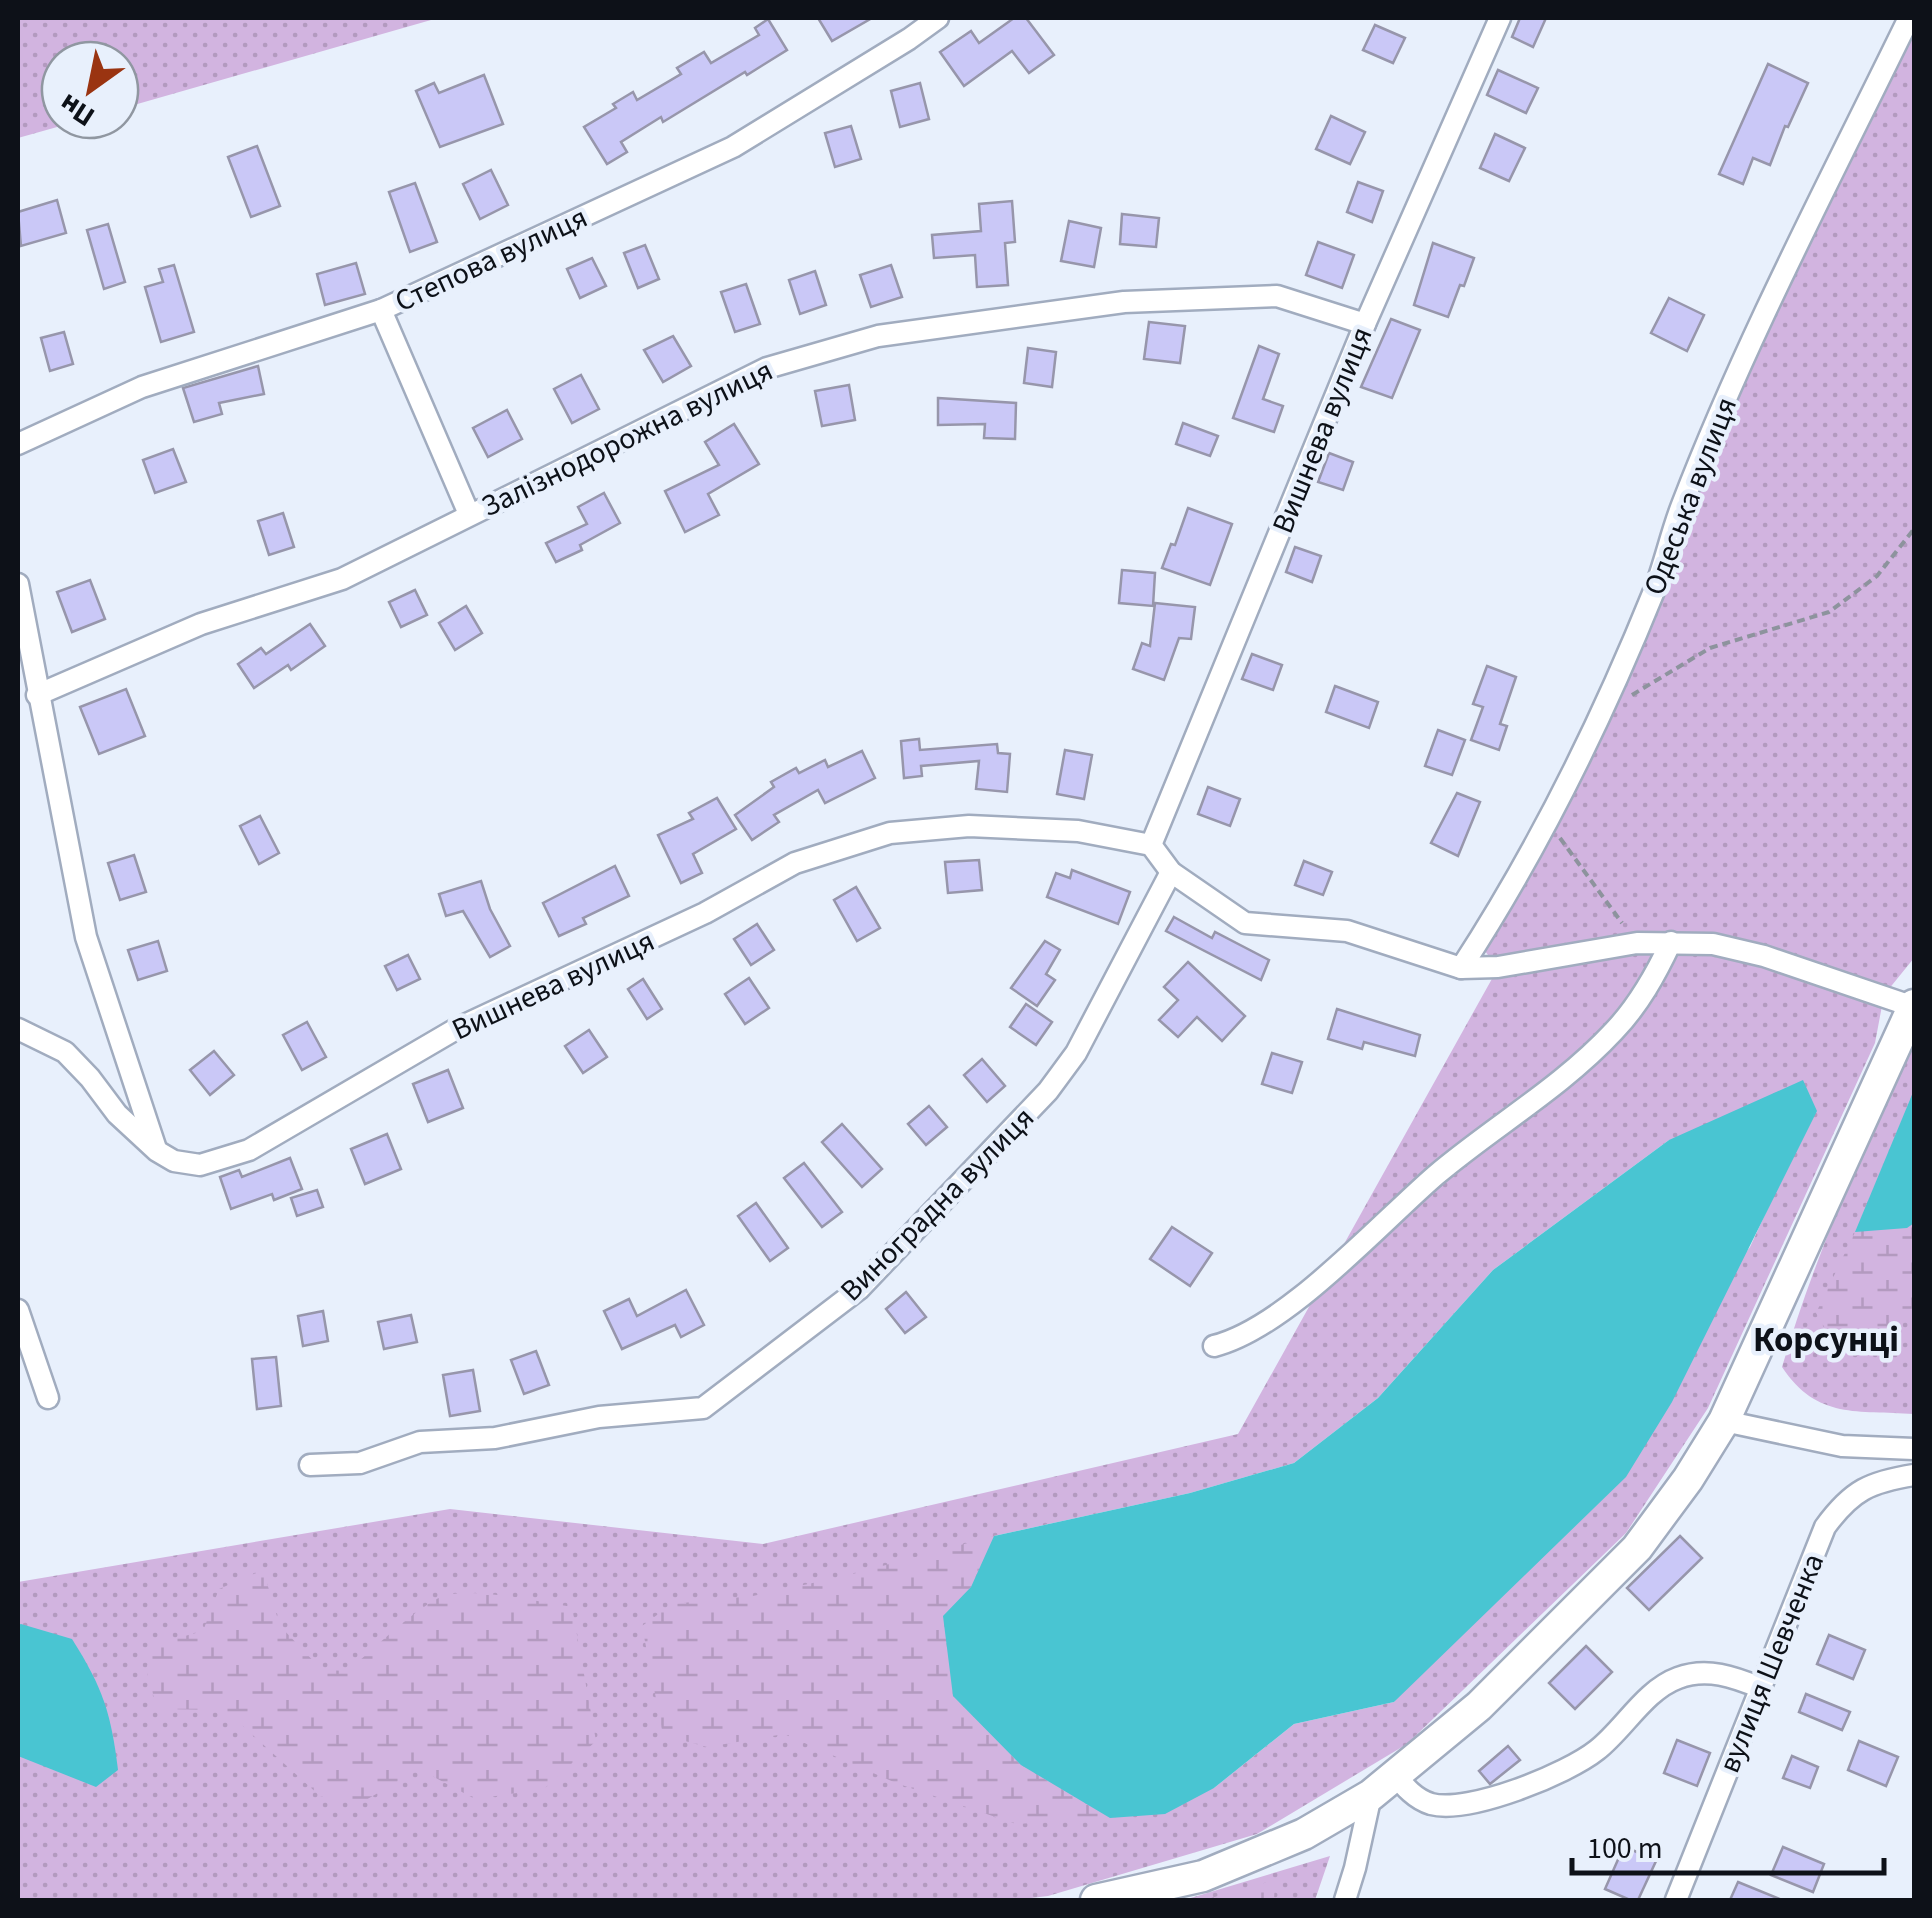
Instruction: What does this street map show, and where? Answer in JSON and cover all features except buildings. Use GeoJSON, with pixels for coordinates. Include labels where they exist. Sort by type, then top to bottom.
{"type":"FeatureCollection","features":[{"type":"Feature","properties":{"kind":"street","name":"Степова вулиця"},"geometry":{"type":"LineString","coordinates":[[18,444],[142,387],[381,310],[733,147],[938,18]]}},
{"type":"Feature","properties":{"kind":"street","name":"Вишнева вулиця"},"geometry":{"type":"LineString","coordinates":[[18,1029],[65,1052],[117,1114],[157,1151],[174,1161],[200,1166],[249,1150],[456,1029],[705,913],[796,864],[890,833],[968,826],[1060,830],[1151,845],[1365,324],[1500,18]]}},
{"type":"Feature","properties":{"kind":"street","name":"Одеська вулиця"},"geometry":{"type":"LineString","coordinates":[[1460,968],[1548,822],[1600,714],[1655,588],[1681,506],[1770,303],[1909,18]]}},
{"type":"Feature","properties":{"kind":"street","name":"Залізнодорожна вулиця"},"geometry":{"type":"LineString","coordinates":[[37,695],[201,624],[342,580],[767,368],[878,336],[1124,302],[1277,296],[1365,324]]}},
{"type":"Feature","properties":{"kind":"street"},"geometry":{"type":"LineString","coordinates":[[381,310],[469,514]]}},
{"type":"Feature","properties":{"kind":"street"},"geometry":{"type":"LineString","coordinates":[[18,584],[86,937],[157,1151]]}},
{"type":"Feature","properties":{"kind":"street"},"geometry":{"type":"LineString","coordinates":[[1096,1900],[1203,1876],[1304,1834],[1371,1795],[1479,1706],[1637,1548],[1688,1479],[1724,1421],[1914,1006],[1764,956],[1713,944],[1636,943],[1498,967],[1460,968],[1347,931],[1245,923],[1171,872],[1151,845]]}},
{"type":"Feature","properties":{"kind":"street","name":"Виноградна вулиця"},"geometry":{"type":"LineString","coordinates":[[310,1465],[360,1463],[420,1442],[496,1438],[600,1417],[703,1408],[860,1289],[1048,1091],[1076,1053],[1171,872]]}},
{"type":"Feature","properties":{"kind":"street"},"geometry":{"type":"LineString","coordinates":[[1214,1346],[1234,1341],[1266,1322],[1326,1275],[1439,1172],[1556,1086],[1615,1030],[1654,978],[1671,942]]}},
{"type":"Feature","properties":{"kind":"street"},"geometry":{"type":"LineString","coordinates":[[18,1310],[48,1398]]}},
{"type":"Feature","properties":{"kind":"street"},"geometry":{"type":"LineString","coordinates":[[1724,1421],[1842,1446],[1914,1449]]}},
{"type":"Feature","properties":{"kind":"street","name":"вулиця Шевченка"},"geometry":{"type":"LineString","coordinates":[[1676,1900],[1825,1527],[1860,1489],[1886,1479],[1914,1475]]}},
{"type":"Feature","properties":{"kind":"street"},"geometry":{"type":"LineString","coordinates":[[1395,1775],[1421,1800],[1448,1806],[1467,1804],[1574,1767],[1676,1678],[1700,1673],[1727,1675],[1760,1688]]}},
{"type":"Feature","properties":{"kind":"street"},"geometry":{"type":"LineString","coordinates":[[1344,1900],[1356,1868],[1371,1795]]}},
{"type":"Feature","properties":{"kind":"path"},"geometry":{"type":"LineString","coordinates":[[1600,714],[1710,648],[1829,612],[1877,576],[1914,530]]}},
{"type":"Feature","properties":{"kind":"path"},"geometry":{"type":"LineString","coordinates":[[1548,822],[1636,943]]}},
{"type":"Feature","properties":{"kind":"green space"},"geometry":{"type":"Polygon","coordinates":[[[18,18],[438,18],[140,103],[140,40],[40,40],[40,132],[18,138],[18,18]]]}},
{"type":"Feature","properties":{"kind":"green space"},"geometry":{"type":"Polygon","coordinates":[[[1914,18],[1914,958],[1884,995],[1875,1043],[1708,1408],[1626,1533],[1407,1744],[1257,1834],[1048,1896],[1014,1900],[18,1900],[18,1582],[450,1509],[763,1544],[1238,1434],[1498,968],[1478,942],[1548,822],[1681,506],[1914,18]],[[1669,1140],[1493,1270],[1378,1398],[1294,1463],[1190,1493],[994,1536],[1214,1788],[1294,1724],[1394,1702],[1750,1247],[1787,1167],[1669,1140]]]}},
{"type":"Feature","properties":{"kind":"green space"},"geometry":{"type":"Polygon","coordinates":[[[1914,1042],[1914,1414],[1840,1409],[1810,1396],[1782,1367],[1841,1202],[1914,1042]]]}},
{"type":"Feature","properties":{"kind":"green space"},"geometry":{"type":"Polygon","coordinates":[[[1914,1090],[1914,1314],[1842,1357],[1816,1313],[1855,1232],[1914,1090]]]}},
{"type":"Feature","properties":{"kind":"green space"},"geometry":{"type":"Polygon","coordinates":[[[994,1536],[971,1587],[943,1616],[953,1696],[1021,1765],[1110,1818],[1016,1824],[896,1783],[784,1734],[707,1747],[663,1735],[642,1626],[672,1604],[753,1596],[994,1536]]]}},
{"type":"Feature","properties":{"kind":"green space"},"geometry":{"type":"Polygon","coordinates":[[[263,1570],[280,1626],[322,1670],[348,1671],[411,1616],[447,1595],[492,1594],[572,1607],[596,1741],[544,1789],[475,1799],[419,1769],[359,1804],[320,1796],[225,1710],[157,1709],[146,1669],[156,1644],[203,1631],[219,1589],[263,1570]]]}},
{"type":"Feature","properties":{"kind":"green space"},"geometry":{"type":"Polygon","coordinates":[[[1330,1856],[1315,1900],[1184,1900],[1330,1856]]]}},
{"type":"Feature","properties":{"kind":"green space"},"geometry":{"type":"Polygon","coordinates":[[[1275,1880],[1274,1900],[1204,1900],[1275,1880]]]}},
{"type":"Feature","properties":{"kind":"water"},"geometry":{"type":"Polygon","coordinates":[[[1803,1080],[1817,1111],[1672,1402],[1626,1477],[1394,1702],[1294,1724],[1214,1788],[1165,1814],[1110,1818],[1021,1765],[953,1696],[943,1616],[971,1587],[994,1536],[1190,1493],[1294,1463],[1378,1398],[1493,1270],[1669,1140],[1803,1080]]]}},
{"type":"Feature","properties":{"kind":"water"},"geometry":{"type":"Polygon","coordinates":[[[1914,1090],[1914,1223],[1907,1228],[1855,1232],[1914,1090]]]}},
{"type":"Feature","properties":{"kind":"water"},"geometry":{"type":"Polygon","coordinates":[[[21,1624],[72,1639],[98,1687],[109,1716],[118,1770],[96,1787],[18,1756],[21,1624]]]}},
{"type":"Feature","properties":{"kind":"district","name":"Корсунці"},"geometry":{"type":"Point","coordinates":[1826,1339]}}]}
